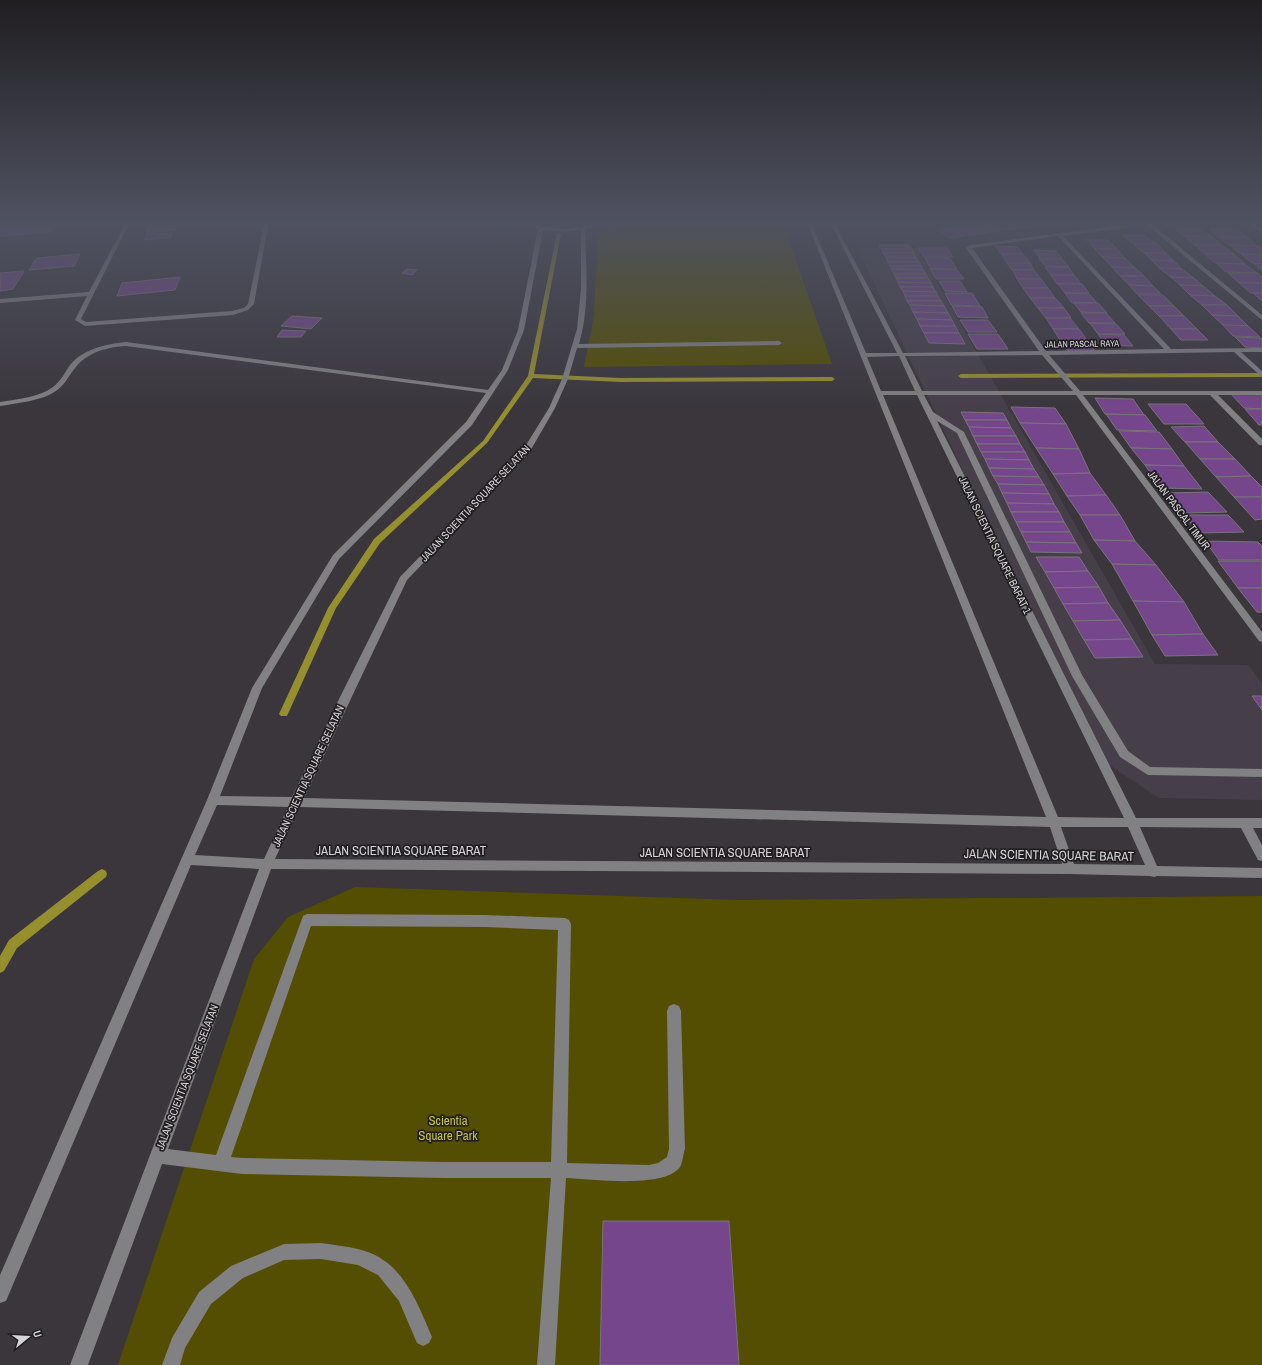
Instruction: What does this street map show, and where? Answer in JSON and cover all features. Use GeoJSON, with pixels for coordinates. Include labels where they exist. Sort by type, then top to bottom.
{"type":"FeatureCollection","features":[{"type":"Feature","properties":{"kind":"street"},"geometry":{"type":"LineString","coordinates":[[96,284],[78,320],[85,324],[233,312],[246,309],[251,304],[255,284]]}},
{"type":"Feature","properties":{"kind":"street"},"geometry":{"type":"LineString","coordinates":[[0,1295],[188,860],[258,688],[336,557],[470,423],[505,370],[521,330],[530,284]]}},
{"type":"Feature","properties":{"kind":"street","name":"JALAN SCIENTIA SQUARE SELATAN"},"geometry":{"type":"LineString","coordinates":[[79,1365],[267,864],[295,803],[403,579],[526,451],[552,408],[565,379],[580,329],[584,284]]}},
{"type":"Feature","properties":{"kind":"street"},"geometry":{"type":"LineString","coordinates":[[834,284],[1054,822],[1070,869]]}},
{"type":"Feature","properties":{"kind":"street","name":"JALAN SCIENTIA SQUARE BARAT 1"},"geometry":{"type":"LineString","coordinates":[[864,284],[901,355],[1132,822],[1154,872]]}},
{"type":"Feature","properties":{"kind":"street","name":"JALAN PASCAL TIMUR"},"geometry":{"type":"LineString","coordinates":[[994,284],[1044,353],[1078,393],[1262,639]]}},
{"type":"Feature","properties":{"kind":"street"},"geometry":{"type":"LineString","coordinates":[[1106,284],[1170,352]]}},
{"type":"Feature","properties":{"kind":"street"},"geometry":{"type":"LineString","coordinates":[[1221,284],[1262,318]]}},
{"type":"Feature","properties":{"kind":"street"},"geometry":{"type":"LineString","coordinates":[[0,301],[91,294]]}},
{"type":"Feature","properties":{"kind":"street"},"geometry":{"type":"LineString","coordinates":[[575,346],[779,343]]}},
{"type":"Feature","properties":{"kind":"street"},"geometry":{"type":"LineString","coordinates":[[0,404],[33,397],[51,391],[59,385],[83,356],[114,344],[126,344],[490,392]]}},
{"type":"Feature","properties":{"kind":"street","name":"JALAN PASCAL RAYA"},"geometry":{"type":"LineString","coordinates":[[863,355],[1262,350]]}},
{"type":"Feature","properties":{"kind":"street"},"geometry":{"type":"LineString","coordinates":[[1236,351],[1262,375]]}},
{"type":"Feature","properties":{"kind":"street"},"geometry":{"type":"LineString","coordinates":[[878,393],[1262,393]]}},
{"type":"Feature","properties":{"kind":"street"},"geometry":{"type":"LineString","coordinates":[[1212,393],[1262,443]]}},
{"type":"Feature","properties":{"kind":"street"},"geometry":{"type":"LineString","coordinates":[[929,414],[960,432],[1077,676],[1124,754],[1148,771],[1262,772]]}},
{"type":"Feature","properties":{"kind":"street"},"geometry":{"type":"LineString","coordinates":[[1059,676],[1077,676]]}},
{"type":"Feature","properties":{"kind":"street"},"geometry":{"type":"LineString","coordinates":[[213,800],[1054,822],[1262,823]]}},
{"type":"Feature","properties":{"kind":"street"},"geometry":{"type":"LineString","coordinates":[[1244,823],[1262,856]]}},
{"type":"Feature","properties":{"kind":"street","name":"JALAN SCIENTIA SQUARE BARAT"},"geometry":{"type":"LineString","coordinates":[[188,860],[267,864],[1070,869],[1154,872],[1262,873]]}},
{"type":"Feature","properties":{"kind":"street"},"geometry":{"type":"LineString","coordinates":[[220,1163],[307,920],[485,921],[565,924],[559,1170],[546,1365]]}},
{"type":"Feature","properties":{"kind":"street"},"geometry":{"type":"LineString","coordinates":[[157,1156],[242,1166],[444,1170],[559,1170],[649,1173],[661,1170],[674,1162],[677,1149],[674,1011]]}},
{"type":"Feature","properties":{"kind":"street"},"geometry":{"type":"LineString","coordinates":[[171,1365],[178,1344],[205,1298],[237,1272],[284,1252],[321,1251],[352,1256],[384,1269],[405,1295],[423,1336]]}},
{"type":"Feature","properties":{"kind":"shaded area"},"geometry":{"type":"Polygon","coordinates":[[[874,284],[937,284],[1155,664],[1248,665],[1262,683],[1262,800],[1159,798],[1103,761],[1078,714],[874,284]]]}},
{"type":"Feature","properties":{"kind":"green space"},"geometry":{"type":"Polygon","coordinates":[[[596,284],[804,284],[832,364],[584,367],[594,315],[596,284]]]}},
{"type":"Feature","properties":{"kind":"green space","name":"Scientia Square Park"},"geometry":{"type":"Polygon","coordinates":[[[355,887],[738,900],[1262,896],[1262,1365],[118,1365],[254,959],[288,917],[355,887]]]}},
{"type":"Feature","properties":{"kind":"building"},"geometry":{"type":"Polygon","coordinates":[[[0,284],[16,284],[13,289],[0,291],[0,284]]]}},
{"type":"Feature","properties":{"kind":"building"},"geometry":{"type":"Polygon","coordinates":[[[122,284],[177,284],[175,290],[117,296],[122,284]]]}},
{"type":"Feature","properties":{"kind":"building"},"geometry":{"type":"Polygon","coordinates":[[[899,284],[931,284],[933,287],[900,287],[899,284]]]}},
{"type":"Feature","properties":{"kind":"building"},"geometry":{"type":"Polygon","coordinates":[[[941,284],[962,284],[967,292],[945,291],[941,284]]]}},
{"type":"Feature","properties":{"kind":"building"},"geometry":{"type":"Polygon","coordinates":[[[1020,284],[1045,284],[1048,288],[1023,288],[1020,284]]]}},
{"type":"Feature","properties":{"kind":"building"},"geometry":{"type":"Polygon","coordinates":[[[1058,284],[1082,284],[1089,293],[1065,293],[1058,284]]]}},
{"type":"Feature","properties":{"kind":"building"},"geometry":{"type":"Polygon","coordinates":[[[1128,284],[1151,284],[1153,286],[1128,284]]]}},
{"type":"Feature","properties":{"kind":"building"},"geometry":{"type":"Polygon","coordinates":[[[1179,284],[1200,284],[1203,286],[1179,284]]]}},
{"type":"Feature","properties":{"kind":"building"},"geometry":{"type":"Polygon","coordinates":[[[1240,284],[1262,284],[1262,293],[1251,293],[1240,284]]]}},
{"type":"Feature","properties":{"kind":"building"},"geometry":{"type":"Polygon","coordinates":[[[1129,285],[1153,286],[1161,294],[1137,294],[1129,285]]]}},
{"type":"Feature","properties":{"kind":"building"},"geometry":{"type":"Polygon","coordinates":[[[1180,285],[1203,286],[1215,296],[1190,295],[1180,285]]]}},
{"type":"Feature","properties":{"kind":"building"},"geometry":{"type":"Polygon","coordinates":[[[900,287],[933,287],[936,292],[903,291],[900,287]]]}},
{"type":"Feature","properties":{"kind":"building"},"geometry":{"type":"Polygon","coordinates":[[[1023,288],[1048,288],[1055,298],[1030,298],[1023,288]]]}},
{"type":"Feature","properties":{"kind":"building"},"geometry":{"type":"Polygon","coordinates":[[[903,291],[936,292],[938,296],[905,296],[903,291]]]}},
{"type":"Feature","properties":{"kind":"building"},"geometry":{"type":"Polygon","coordinates":[[[945,293],[972,293],[980,306],[951,305],[945,293]]]}},
{"type":"Feature","properties":{"kind":"building"},"geometry":{"type":"Polygon","coordinates":[[[1065,293],[1089,294],[1097,303],[1072,303],[1065,293]]]}},
{"type":"Feature","properties":{"kind":"building"},"geometry":{"type":"Polygon","coordinates":[[[1253,293],[1262,293],[1262,301],[1253,293]]]}},
{"type":"Feature","properties":{"kind":"building"},"geometry":{"type":"Polygon","coordinates":[[[1138,295],[1163,295],[1174,306],[1149,306],[1138,295]]]}},
{"type":"Feature","properties":{"kind":"building"},"geometry":{"type":"Polygon","coordinates":[[[1190,295],[1215,296],[1227,305],[1202,305],[1190,295]]]}},
{"type":"Feature","properties":{"kind":"building"},"geometry":{"type":"Polygon","coordinates":[[[905,296],[938,296],[941,301],[907,301],[905,296]]]}},
{"type":"Feature","properties":{"kind":"building"},"geometry":{"type":"Polygon","coordinates":[[[1030,298],[1055,298],[1064,308],[1038,308],[1030,298]]]}},
{"type":"Feature","properties":{"kind":"building"},"geometry":{"type":"Polygon","coordinates":[[[907,301],[941,301],[944,306],[910,305],[907,301]]]}},
{"type":"Feature","properties":{"kind":"building"},"geometry":{"type":"Polygon","coordinates":[[[1074,303],[1098,303],[1107,313],[1081,312],[1074,303]]]}},
{"type":"Feature","properties":{"kind":"building"},"geometry":{"type":"Polygon","coordinates":[[[910,305],[944,306],[948,313],[913,312],[910,305]]]}},
{"type":"Feature","properties":{"kind":"building"},"geometry":{"type":"Polygon","coordinates":[[[1202,305],[1227,305],[1238,316],[1212,315],[1202,305]]]}},
{"type":"Feature","properties":{"kind":"building"},"geometry":{"type":"Polygon","coordinates":[[[952,306],[982,307],[988,318],[958,317],[952,306]]]}},
{"type":"Feature","properties":{"kind":"building"},"geometry":{"type":"Polygon","coordinates":[[[1149,306],[1174,306],[1184,316],[1159,316],[1149,306]]]}},
{"type":"Feature","properties":{"kind":"building"},"geometry":{"type":"Polygon","coordinates":[[[1038,308],[1064,308],[1071,318],[1046,318],[1038,308]]]}},
{"type":"Feature","properties":{"kind":"building"},"geometry":{"type":"Polygon","coordinates":[[[913,312],[948,313],[952,320],[917,319],[913,312]]]}},
{"type":"Feature","properties":{"kind":"building"},"geometry":{"type":"Polygon","coordinates":[[[1081,313],[1106,313],[1115,323],[1089,323],[1081,313]]]}},
{"type":"Feature","properties":{"kind":"building"},"geometry":{"type":"Polygon","coordinates":[[[1212,315],[1238,316],[1248,326],[1223,325],[1212,315]]]}},
{"type":"Feature","properties":{"kind":"building"},"geometry":{"type":"Polygon","coordinates":[[[292,316],[322,318],[311,329],[281,326],[292,316]]]}},
{"type":"Feature","properties":{"kind":"building"},"geometry":{"type":"Polygon","coordinates":[[[1159,316],[1184,316],[1197,329],[1171,329],[1159,316]]]}},
{"type":"Feature","properties":{"kind":"building"},"geometry":{"type":"Polygon","coordinates":[[[1046,318],[1070,318],[1079,329],[1053,329],[1046,318]]]}},
{"type":"Feature","properties":{"kind":"building"},"geometry":{"type":"Polygon","coordinates":[[[917,319],[952,320],[955,326],[920,326],[917,319]]]}},
{"type":"Feature","properties":{"kind":"building"},"geometry":{"type":"Polygon","coordinates":[[[960,320],[988,320],[997,332],[968,332],[960,320]]]}},
{"type":"Feature","properties":{"kind":"building"},"geometry":{"type":"Polygon","coordinates":[[[1090,323],[1116,324],[1125,334],[1098,334],[1090,323]]]}},
{"type":"Feature","properties":{"kind":"building"},"geometry":{"type":"Polygon","coordinates":[[[1223,325],[1248,326],[1260,337],[1233,336],[1223,325]]]}},
{"type":"Feature","properties":{"kind":"building"},"geometry":{"type":"Polygon","coordinates":[[[920,326],[955,326],[959,333],[924,333],[920,326]]]}},
{"type":"Feature","properties":{"kind":"building"},"geometry":{"type":"Polygon","coordinates":[[[1053,329],[1079,329],[1087,340],[1060,340],[1053,329]]]}},
{"type":"Feature","properties":{"kind":"building"},"geometry":{"type":"Polygon","coordinates":[[[1171,329],[1197,329],[1208,340],[1181,340],[1171,329]]]}},
{"type":"Feature","properties":{"kind":"building"},"geometry":{"type":"Polygon","coordinates":[[[282,330],[306,331],[301,337],[277,337],[282,330]]]}},
{"type":"Feature","properties":{"kind":"building"},"geometry":{"type":"Polygon","coordinates":[[[924,333],[959,333],[965,344],[929,343],[924,333]]]}},
{"type":"Feature","properties":{"kind":"building"},"geometry":{"type":"Polygon","coordinates":[[[968,334],[998,334],[1008,349],[977,349],[968,334]]]}},
{"type":"Feature","properties":{"kind":"building"},"geometry":{"type":"Polygon","coordinates":[[[1098,334],[1124,335],[1133,346],[1106,345],[1098,334]]]}},
{"type":"Feature","properties":{"kind":"building"},"geometry":{"type":"Polygon","coordinates":[[[1235,337],[1260,338],[1262,339],[1262,348],[1245,347],[1235,337]]]}},
{"type":"Feature","properties":{"kind":"building"},"geometry":{"type":"Polygon","coordinates":[[[1060,340],[1087,340],[1096,352],[1068,351],[1060,340]]]}},
{"type":"Feature","properties":{"kind":"building"},"geometry":{"type":"Polygon","coordinates":[[[1230,393],[1262,394],[1262,409],[1244,408],[1230,393]]]}},
{"type":"Feature","properties":{"kind":"building"},"geometry":{"type":"Polygon","coordinates":[[[1095,398],[1133,399],[1144,415],[1105,414],[1095,398]]]}},
{"type":"Feature","properties":{"kind":"building"},"geometry":{"type":"Polygon","coordinates":[[[1148,404],[1186,404],[1204,424],[1164,424],[1148,404]]]}},
{"type":"Feature","properties":{"kind":"building"},"geometry":{"type":"Polygon","coordinates":[[[1011,407],[1055,408],[1066,424],[1020,423],[1011,407]]]}},
{"type":"Feature","properties":{"kind":"building"},"geometry":{"type":"Polygon","coordinates":[[[1245,409],[1262,409],[1262,425],[1259,425],[1245,409]]]}},
{"type":"Feature","properties":{"kind":"building"},"geometry":{"type":"Polygon","coordinates":[[[961,412],[1003,413],[1007,420],[965,420],[961,412]]]}},
{"type":"Feature","properties":{"kind":"building"},"geometry":{"type":"Polygon","coordinates":[[[1106,414],[1145,415],[1157,431],[1117,430],[1106,414]]]}},
{"type":"Feature","properties":{"kind":"building"},"geometry":{"type":"Polygon","coordinates":[[[965,420],[1007,420],[1011,428],[969,427],[965,420]]]}},
{"type":"Feature","properties":{"kind":"building"},"geometry":{"type":"Polygon","coordinates":[[[1020,423],[1066,424],[1079,449],[1036,448],[1020,423]]]}},
{"type":"Feature","properties":{"kind":"building"},"geometry":{"type":"Polygon","coordinates":[[[1204,426],[1218,442],[1185,442],[1171,427],[1204,426]]]}},
{"type":"Feature","properties":{"kind":"building"},"geometry":{"type":"Polygon","coordinates":[[[969,427],[1011,428],[1016,436],[973,436],[969,427]]]}},
{"type":"Feature","properties":{"kind":"building"},"geometry":{"type":"Polygon","coordinates":[[[1119,431],[1159,432],[1172,449],[1131,448],[1119,431]]]}},
{"type":"Feature","properties":{"kind":"building"},"geometry":{"type":"Polygon","coordinates":[[[973,436],[1016,436],[1020,444],[977,444],[973,436]]]}},
{"type":"Feature","properties":{"kind":"building"},"geometry":{"type":"Polygon","coordinates":[[[1185,442],[1218,442],[1235,459],[1200,459],[1185,442]]]}},
{"type":"Feature","properties":{"kind":"building"},"geometry":{"type":"Polygon","coordinates":[[[977,444],[1020,444],[1025,452],[981,452],[977,444]]]}},
{"type":"Feature","properties":{"kind":"building"},"geometry":{"type":"Polygon","coordinates":[[[1036,448],[1079,449],[1090,473],[1053,474],[1036,448]]]}},
{"type":"Feature","properties":{"kind":"building"},"geometry":{"type":"Polygon","coordinates":[[[1131,448],[1172,449],[1184,466],[1145,465],[1131,448]]]}},
{"type":"Feature","properties":{"kind":"building"},"geometry":{"type":"Polygon","coordinates":[[[981,452],[1025,452],[1029,460],[985,459],[981,452]]]}},
{"type":"Feature","properties":{"kind":"building"},"geometry":{"type":"Polygon","coordinates":[[[985,459],[1029,460],[1034,469],[989,468],[985,459]]]}},
{"type":"Feature","properties":{"kind":"building"},"geometry":{"type":"Polygon","coordinates":[[[1200,459],[1235,459],[1251,476],[1216,477],[1200,459]]]}},
{"type":"Feature","properties":{"kind":"building"},"geometry":{"type":"Polygon","coordinates":[[[1145,465],[1184,466],[1202,489],[1161,488],[1145,465]]]}},
{"type":"Feature","properties":{"kind":"building"},"geometry":{"type":"Polygon","coordinates":[[[989,468],[1034,469],[1039,477],[993,476],[989,468]]]}},
{"type":"Feature","properties":{"kind":"building"},"geometry":{"type":"Polygon","coordinates":[[[1090,473],[1106,495],[1067,496],[1053,474],[1090,473]]]}},
{"type":"Feature","properties":{"kind":"building"},"geometry":{"type":"Polygon","coordinates":[[[993,476],[1039,477],[1044,485],[998,484],[993,476]]]}},
{"type":"Feature","properties":{"kind":"building"},"geometry":{"type":"Polygon","coordinates":[[[1251,476],[1262,487],[1262,497],[1234,497],[1216,477],[1251,476]]]}},
{"type":"Feature","properties":{"kind":"building"},"geometry":{"type":"Polygon","coordinates":[[[998,484],[1044,485],[1049,494],[1002,493],[998,484]]]}},
{"type":"Feature","properties":{"kind":"building"},"geometry":{"type":"Polygon","coordinates":[[[1208,492],[1227,512],[1185,513],[1167,493],[1208,492]]]}},
{"type":"Feature","properties":{"kind":"building"},"geometry":{"type":"Polygon","coordinates":[[[1002,493],[1049,494],[1054,504],[1007,503],[1002,493]]]}},
{"type":"Feature","properties":{"kind":"building"},"geometry":{"type":"Polygon","coordinates":[[[1106,495],[1120,515],[1080,515],[1067,496],[1106,495]]]}},
{"type":"Feature","properties":{"kind":"building"},"geometry":{"type":"Polygon","coordinates":[[[1234,497],[1262,497],[1262,519],[1255,520],[1234,497]]]}},
{"type":"Feature","properties":{"kind":"building"},"geometry":{"type":"Polygon","coordinates":[[[1007,503],[1054,504],[1059,512],[1011,512],[1007,503]]]}},
{"type":"Feature","properties":{"kind":"building"},"geometry":{"type":"Polygon","coordinates":[[[1011,512],[1059,512],[1064,522],[1016,522],[1011,512]]]}},
{"type":"Feature","properties":{"kind":"building"},"geometry":{"type":"Polygon","coordinates":[[[1080,515],[1120,515],[1135,541],[1094,540],[1080,515]]]}},
{"type":"Feature","properties":{"kind":"building"},"geometry":{"type":"Polygon","coordinates":[[[1184,515],[1228,515],[1244,532],[1199,533],[1184,515]]]}},
{"type":"Feature","properties":{"kind":"building"},"geometry":{"type":"Polygon","coordinates":[[[1016,522],[1064,522],[1070,532],[1021,532],[1016,522]]]}},
{"type":"Feature","properties":{"kind":"building"},"geometry":{"type":"Polygon","coordinates":[[[1021,532],[1070,532],[1076,543],[1026,542],[1021,532]]]}},
{"type":"Feature","properties":{"kind":"building"},"geometry":{"type":"Polygon","coordinates":[[[1094,540],[1135,541],[1156,565],[1112,564],[1094,540]]]}},
{"type":"Feature","properties":{"kind":"building"},"geometry":{"type":"Polygon","coordinates":[[[1205,541],[1258,542],[1262,546],[1262,560],[1219,560],[1205,541]]]}},
{"type":"Feature","properties":{"kind":"building"},"geometry":{"type":"Polygon","coordinates":[[[1026,542],[1076,543],[1082,553],[1031,552],[1026,542]]]}},
{"type":"Feature","properties":{"kind":"building"},"geometry":{"type":"Polygon","coordinates":[[[1036,557],[1079,557],[1088,571],[1045,572],[1036,557]]]}},
{"type":"Feature","properties":{"kind":"building"},"geometry":{"type":"Polygon","coordinates":[[[1218,561],[1262,561],[1262,588],[1238,588],[1218,561]]]}},
{"type":"Feature","properties":{"kind":"building"},"geometry":{"type":"Polygon","coordinates":[[[1112,564],[1156,565],[1184,602],[1133,601],[1112,564]]]}},
{"type":"Feature","properties":{"kind":"building"},"geometry":{"type":"Polygon","coordinates":[[[1088,571],[1099,587],[1054,588],[1045,572],[1088,571]]]}},
{"type":"Feature","properties":{"kind":"building"},"geometry":{"type":"Polygon","coordinates":[[[1099,587],[1108,603],[1063,604],[1054,588],[1099,587]]]}},
{"type":"Feature","properties":{"kind":"building"},"geometry":{"type":"Polygon","coordinates":[[[1238,588],[1262,588],[1262,612],[1257,612],[1238,588]]]}},
{"type":"Feature","properties":{"kind":"building"},"geometry":{"type":"Polygon","coordinates":[[[1133,601],[1184,602],[1203,634],[1152,635],[1133,601]]]}},
{"type":"Feature","properties":{"kind":"building"},"geometry":{"type":"Polygon","coordinates":[[[1108,603],[1120,620],[1073,621],[1063,604],[1108,603]]]}},
{"type":"Feature","properties":{"kind":"building"},"geometry":{"type":"Polygon","coordinates":[[[1120,620],[1132,639],[1084,640],[1073,621],[1120,620]]]}},
{"type":"Feature","properties":{"kind":"building"},"geometry":{"type":"Polygon","coordinates":[[[1203,634],[1218,655],[1165,656],[1152,635],[1203,634]]]}},
{"type":"Feature","properties":{"kind":"building"},"geometry":{"type":"Polygon","coordinates":[[[1132,639],[1143,657],[1095,658],[1084,640],[1132,639]]]}},
{"type":"Feature","properties":{"kind":"building"},"geometry":{"type":"Polygon","coordinates":[[[1252,696],[1262,696],[1262,710],[1252,696]]]}},
{"type":"Feature","properties":{"kind":"building"},"geometry":{"type":"Polygon","coordinates":[[[603,1221],[729,1221],[739,1365],[600,1365],[603,1221]]]}},
{"type":"Feature","properties":{"kind":"waterway"},"geometry":{"type":"LineString","coordinates":[[531,376],[549,284]]}},
{"type":"Feature","properties":{"kind":"waterway"},"geometry":{"type":"LineString","coordinates":[[961,376],[1262,375]]}},
{"type":"Feature","properties":{"kind":"waterway"},"geometry":{"type":"LineString","coordinates":[[284,714],[332,608],[377,541],[485,442],[531,376]]}},
{"type":"Feature","properties":{"kind":"waterway"},"geometry":{"type":"LineString","coordinates":[[531,376],[621,380],[832,379]]}},
{"type":"Feature","properties":{"kind":"waterway"},"geometry":{"type":"LineString","coordinates":[[0,967],[13,944],[102,874]]}}]}
